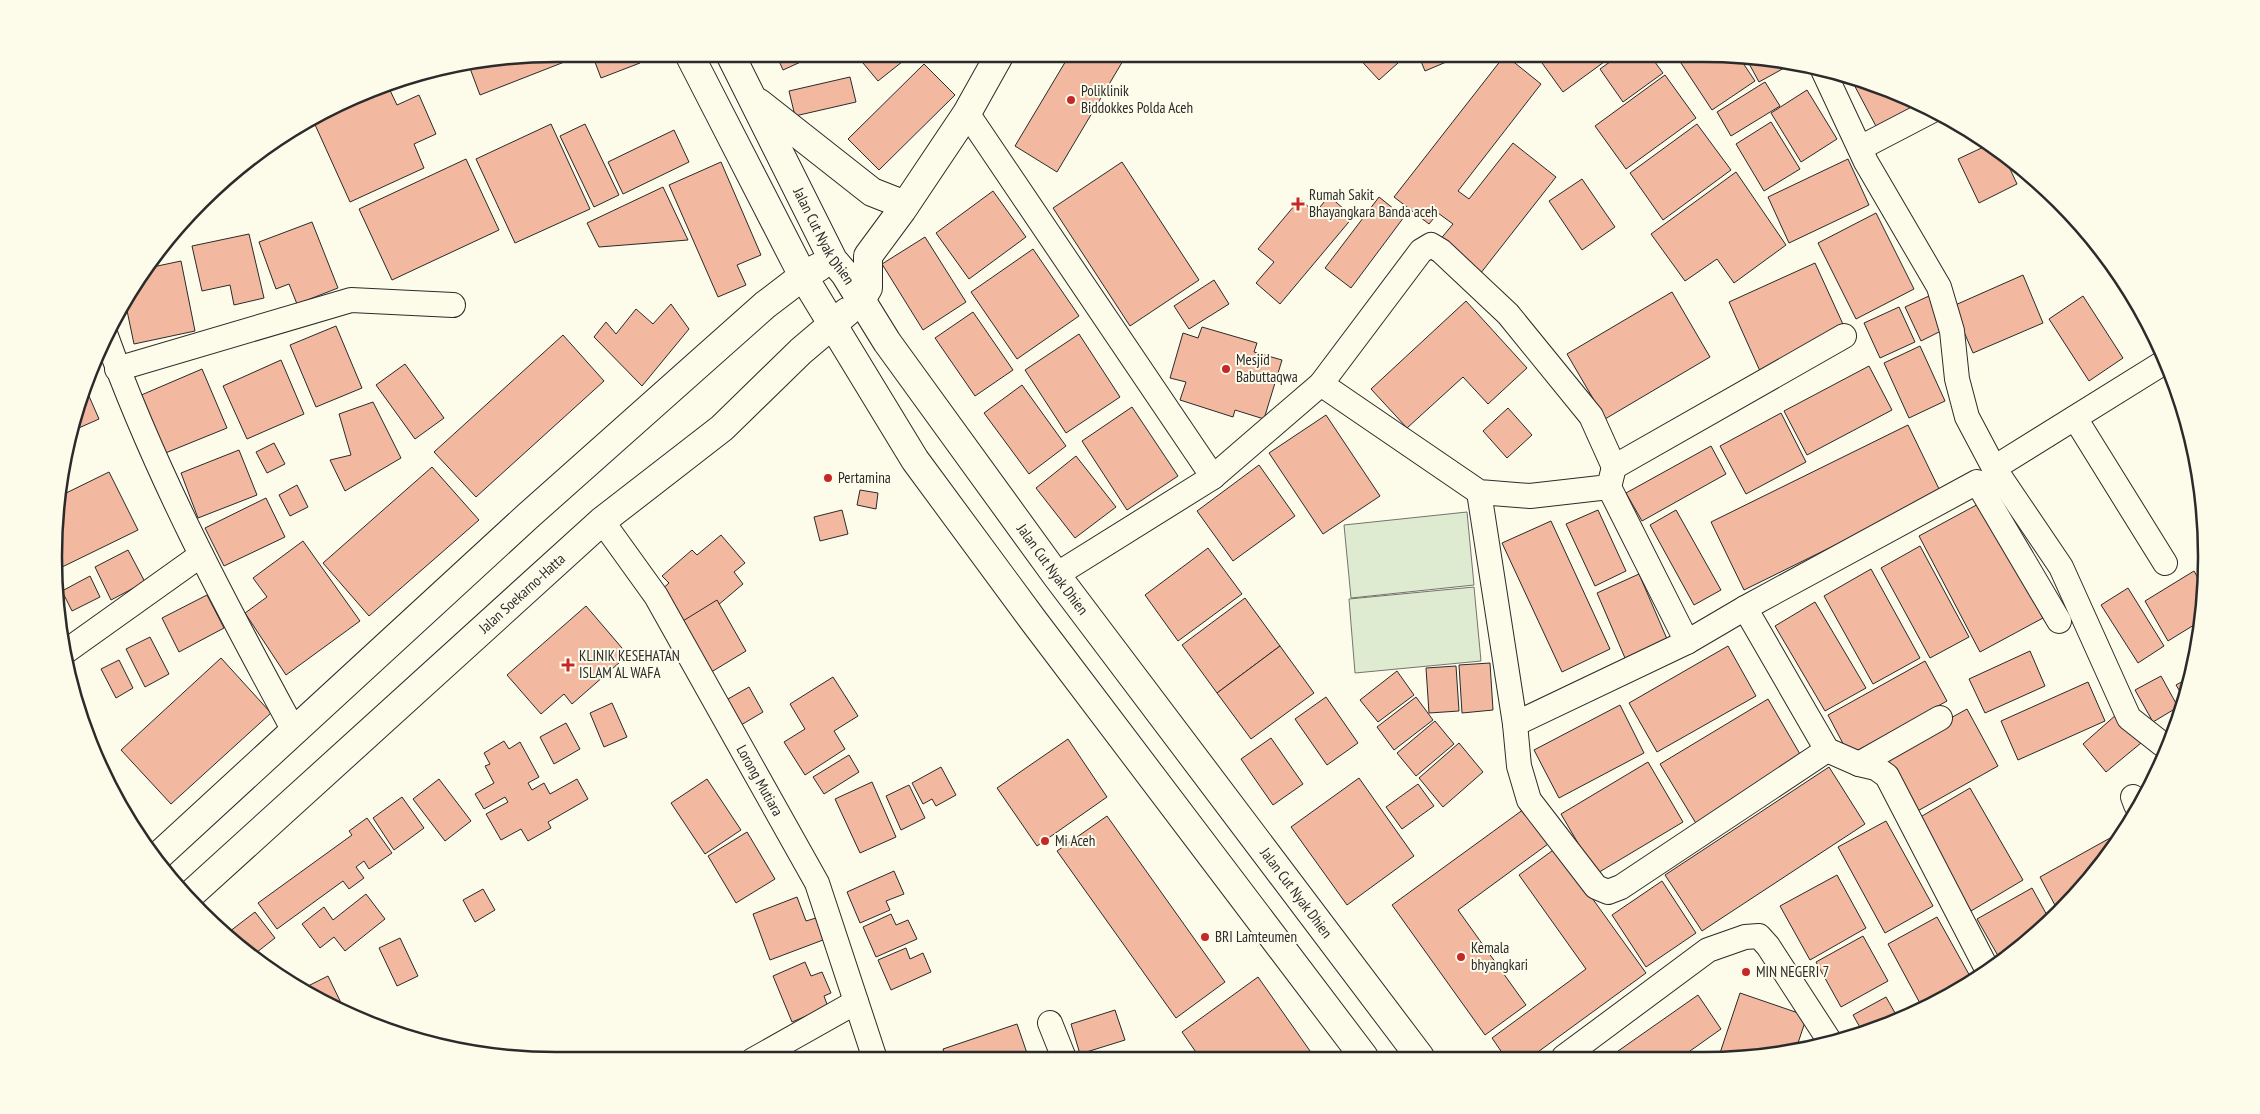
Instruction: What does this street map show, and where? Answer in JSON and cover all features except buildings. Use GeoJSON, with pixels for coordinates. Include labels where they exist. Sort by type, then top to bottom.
{"type":"FeatureCollection","features":[{"type":"Feature","properties":{"kind":"main road"},"geometry":{"type":"LineString","coordinates":[[693,62],[803,276],[915,460],[1039,628],[1360,1052]]}},
{"type":"Feature","properties":{"kind":"main road","name":"Jalan Cut Nyak Dhien"},"geometry":{"type":"LineString","coordinates":[[734,62],[833,260],[888,342],[1056,575],[1416,1052]]}},
{"type":"Feature","properties":{"kind":"main road"},"geometry":{"type":"LineString","coordinates":[[861,300],[868,288],[868,256],[967,113],[996,62]]}},
{"type":"Feature","properties":{"kind":"main road"},"geometry":{"type":"LineString","coordinates":[[752,98],[872,192],[905,205]]}},
{"type":"Feature","properties":{"kind":"main road"},"geometry":{"type":"LineString","coordinates":[[161,853],[293,729],[544,502],[765,306],[803,276],[842,255],[868,256]]}},
{"type":"Feature","properties":{"kind":"main road","name":"Jalan Soekarno-Hatta"},"geometry":{"type":"LineString","coordinates":[[193,892],[602,521],[722,428],[801,351],[861,300]]}},
{"type":"Feature","properties":{"kind":"street"},"geometry":{"type":"LineString","coordinates":[[1827,78],[1860,148],[1939,287],[1952,331],[1957,379],[1967,416],[1994,468],[2061,567],[2129,718],[2161,743]]}},
{"type":"Feature","properties":{"kind":"street"},"geometry":{"type":"LineString","coordinates":[[967,113],[1213,477]]}},
{"type":"Feature","properties":{"kind":"street"},"geometry":{"type":"LineString","coordinates":[[1860,148],[1924,114]]}},
{"type":"Feature","properties":{"kind":"street"},"geometry":{"type":"LineString","coordinates":[[1056,575],[1213,477],[1321,384],[1421,251],[1431,246],[1441,251],[1508,314],[1591,416],[1612,477],[1686,642]]}},
{"type":"Feature","properties":{"kind":"street"},"geometry":{"type":"LineString","coordinates":[[117,369],[351,300],[452,305]]}},
{"type":"Feature","properties":{"kind":"street"},"geometry":{"type":"LineString","coordinates":[[1321,384],[1480,492],[1530,496],[1612,477],[1844,336]]}},
{"type":"Feature","properties":{"kind":"street"},"geometry":{"type":"LineString","coordinates":[[109,346],[117,369],[165,480],[220,595],[293,729]]}},
{"type":"Feature","properties":{"kind":"street"},"geometry":{"type":"LineString","coordinates":[[1994,468],[2159,365]]}},
{"type":"Feature","properties":{"kind":"street"},"geometry":{"type":"LineString","coordinates":[[2075,418],[2165,564]]}},
{"type":"Feature","properties":{"kind":"street"},"geometry":{"type":"LineString","coordinates":[[1515,724],[1686,642],[1977,482],[2059,621]]}},
{"type":"Feature","properties":{"kind":"street"},"geometry":{"type":"LineString","coordinates":[[1480,492],[1515,724],[1519,766],[1529,800],[1596,887],[1608,892],[1621,887],[1827,750]]}},
{"type":"Feature","properties":{"kind":"street","name":"Lorong Mutiara"},"geometry":{"type":"LineString","coordinates":[[602,521],[656,596],[817,883],[873,1052]]}},
{"type":"Feature","properties":{"kind":"street"},"geometry":{"type":"LineString","coordinates":[[71,648],[201,555]]}},
{"type":"Feature","properties":{"kind":"street"},"geometry":{"type":"LineString","coordinates":[[1745,608],[1827,750],[1858,764],[1876,768],[1887,776],[1984,964]]}},
{"type":"Feature","properties":{"kind":"street"},"geometry":{"type":"LineString","coordinates":[[1858,764],[1940,718]]}},
{"type":"Feature","properties":{"kind":"street"},"geometry":{"type":"LineString","coordinates":[[1571,1052],[1708,950],[1745,937],[1759,936],[1768,946],[1826,1036]]}},
{"type":"Feature","properties":{"kind":"street"},"geometry":{"type":"LineString","coordinates":[[767,1052],[856,1002]]}},
{"type":"Feature","properties":{"kind":"street"},"geometry":{"type":"LineString","coordinates":[[1050,1023],[1062,1052]]}},
{"type":"Feature","properties":{"kind":"green space"},"geometry":{"type":"Polygon","coordinates":[[[1467,512],[1474,585],[1351,598],[1344,525],[1467,512]]]}},
{"type":"Feature","properties":{"kind":"green space"},"geometry":{"type":"Polygon","coordinates":[[[1474,587],[1481,661],[1355,673],[1349,599],[1474,587]]]}},
{"type":"Feature","properties":{"kind":"place","name":"Poliklinik Biddokkes Polda Aceh"},"geometry":{"type":"Point","coordinates":[1071,100]}},
{"type":"Feature","properties":{"kind":"place","name":"Rumah Sakit Bhayangkara Banda aceh"},"geometry":{"type":"Point","coordinates":[1298,204]}},
{"type":"Feature","properties":{"kind":"place","name":"Mesjid Babuttaqwa"},"geometry":{"type":"Point","coordinates":[1226,369]}},
{"type":"Feature","properties":{"kind":"place","name":"Pertamina"},"geometry":{"type":"Point","coordinates":[828,478]}},
{"type":"Feature","properties":{"kind":"place","name":"KLINIK KESEHATAN ISLAM AL WAFA"},"geometry":{"type":"Point","coordinates":[568,665]}},
{"type":"Feature","properties":{"kind":"place","name":"Mi Aceh"},"geometry":{"type":"Point","coordinates":[1045,841]}},
{"type":"Feature","properties":{"kind":"place","name":"BRI Lamteumen"},"geometry":{"type":"Point","coordinates":[1205,937]}},
{"type":"Feature","properties":{"kind":"place","name":"Kemala bhyangkari"},"geometry":{"type":"Point","coordinates":[1461,957]}},
{"type":"Feature","properties":{"kind":"place","name":"MIN NEGERI 7"},"geometry":{"type":"Point","coordinates":[1746,972]}}]}
